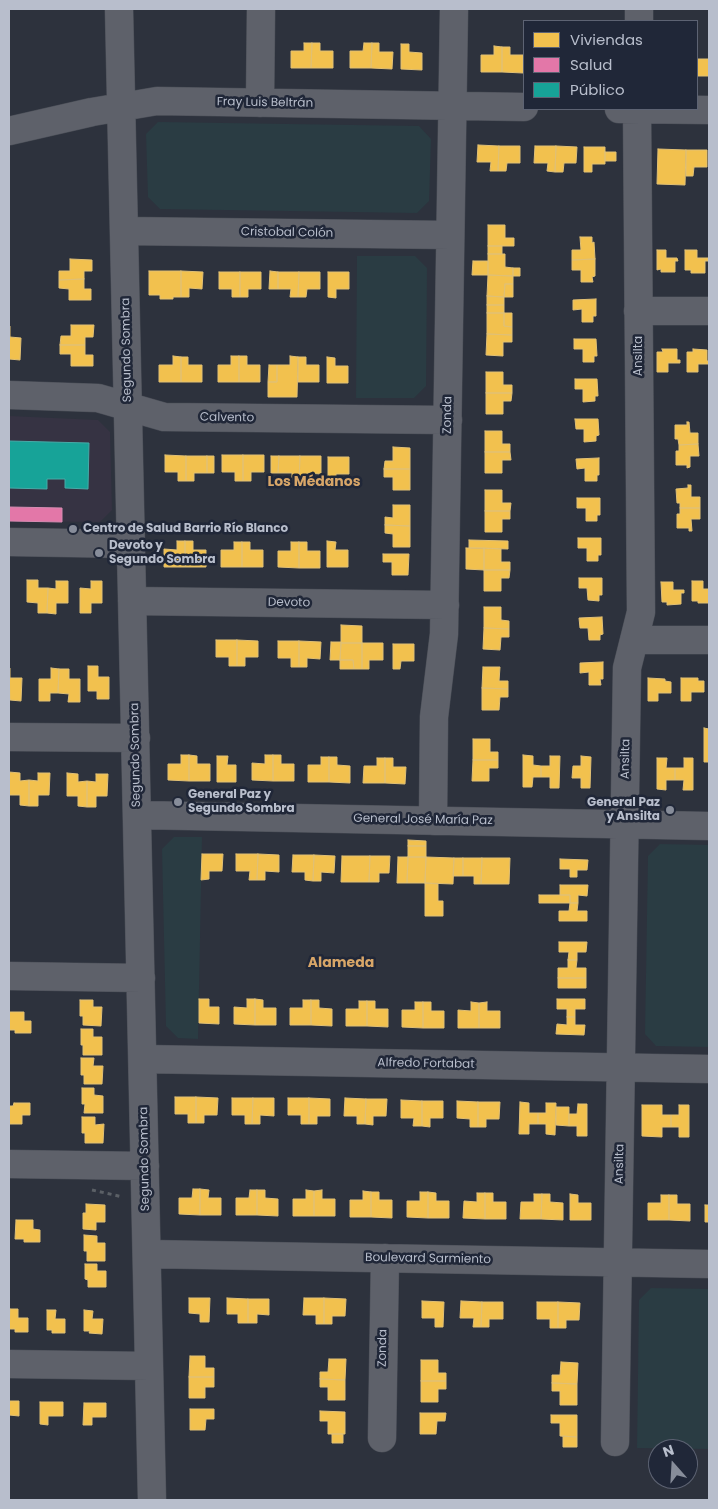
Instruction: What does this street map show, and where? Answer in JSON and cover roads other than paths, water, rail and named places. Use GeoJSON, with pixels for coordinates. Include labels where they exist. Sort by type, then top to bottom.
{"type":"FeatureCollection","features":[{"type":"Feature","properties":{"kind":"street","name":"Segundo Sombra"},"geometry":{"type":"LineString","coordinates":[[119,9],[152,1500]]}},
{"type":"Feature","properties":{"kind":"street"},"geometry":{"type":"LineString","coordinates":[[260,103],[261,9]]}},
{"type":"Feature","properties":{"kind":"street","name":"Zonda"},"geometry":{"type":"LineString","coordinates":[[433,820],[434,717],[444,634],[445,605],[454,9]]}},
{"type":"Feature","properties":{"kind":"street","name":"Fray Luis Beltrán"},"geometry":{"type":"LineString","coordinates":[[9,131],[157,101],[523,107]]}},
{"type":"Feature","properties":{"kind":"street","name":"Ansilta"},"geometry":{"type":"LineString","coordinates":[[616,1442],[627,668],[641,612],[637,110]]}},
{"type":"Feature","properties":{"kind":"street","name":"Cristobal Colón"},"geometry":{"type":"LineString","coordinates":[[124,231],[450,235]]}},
{"type":"Feature","properties":{"kind":"street"},"geometry":{"type":"LineString","coordinates":[[638,311],[709,312]]}},
{"type":"Feature","properties":{"kind":"street","name":"Calvento"},"geometry":{"type":"LineString","coordinates":[[9,395],[98,398],[164,417],[448,420]]}},
{"type":"Feature","properties":{"kind":"street"},"geometry":{"type":"LineString","coordinates":[[9,542],[131,544]]}},
{"type":"Feature","properties":{"kind":"street","name":"Devoto"},"geometry":{"type":"LineString","coordinates":[[132,601],[445,605]]}},
{"type":"Feature","properties":{"kind":"street"},"geometry":{"type":"LineString","coordinates":[[634,640],[709,640]]}},
{"type":"Feature","properties":{"kind":"street"},"geometry":{"type":"LineString","coordinates":[[9,736],[136,738]]}},
{"type":"Feature","properties":{"kind":"street","name":"General José María Paz"},"geometry":{"type":"LineString","coordinates":[[137,815],[709,826]]}},
{"type":"Feature","properties":{"kind":"street"},"geometry":{"type":"LineString","coordinates":[[9,976],[141,978]]}},
{"type":"Feature","properties":{"kind":"street","name":"Alfredo Fortabat"},"geometry":{"type":"LineString","coordinates":[[143,1059],[709,1069]]}},
{"type":"Feature","properties":{"kind":"street"},"geometry":{"type":"LineString","coordinates":[[9,1164],[145,1166]]}},
{"type":"Feature","properties":{"kind":"street","name":"Boulevard Sarmiento"},"geometry":{"type":"LineString","coordinates":[[147,1254],[709,1264]]}},
{"type":"Feature","properties":{"kind":"street","name":"Zonda"},"geometry":{"type":"LineString","coordinates":[[382,1438],[385,1258]]}},
{"type":"Feature","properties":{"kind":"street"},"geometry":{"type":"LineString","coordinates":[[9,1364],[150,1366]]}},
{"type":"Feature","properties":{"kind":"place","name":"Centro de Salud Barrio Río Blanco"},"geometry":{"type":"Point","coordinates":[73,529]}},
{"type":"Feature","properties":{"kind":"place","name":"Devoto y Segundo Sombra"},"geometry":{"type":"Point","coordinates":[99,553]}},
{"type":"Feature","properties":{"kind":"place","name":"General Paz y Segundo Sombra"},"geometry":{"type":"Point","coordinates":[178,802]}},
{"type":"Feature","properties":{"kind":"place","name":"General Paz y Ansilta"},"geometry":{"type":"Point","coordinates":[670,810]}},
{"type":"Feature","properties":{"kind":"district","name":"Los Médanos"},"geometry":{"type":"Point","coordinates":[314,482]}},
{"type":"Feature","properties":{"kind":"district","name":"Alameda"},"geometry":{"type":"Point","coordinates":[341,963]}}]}
